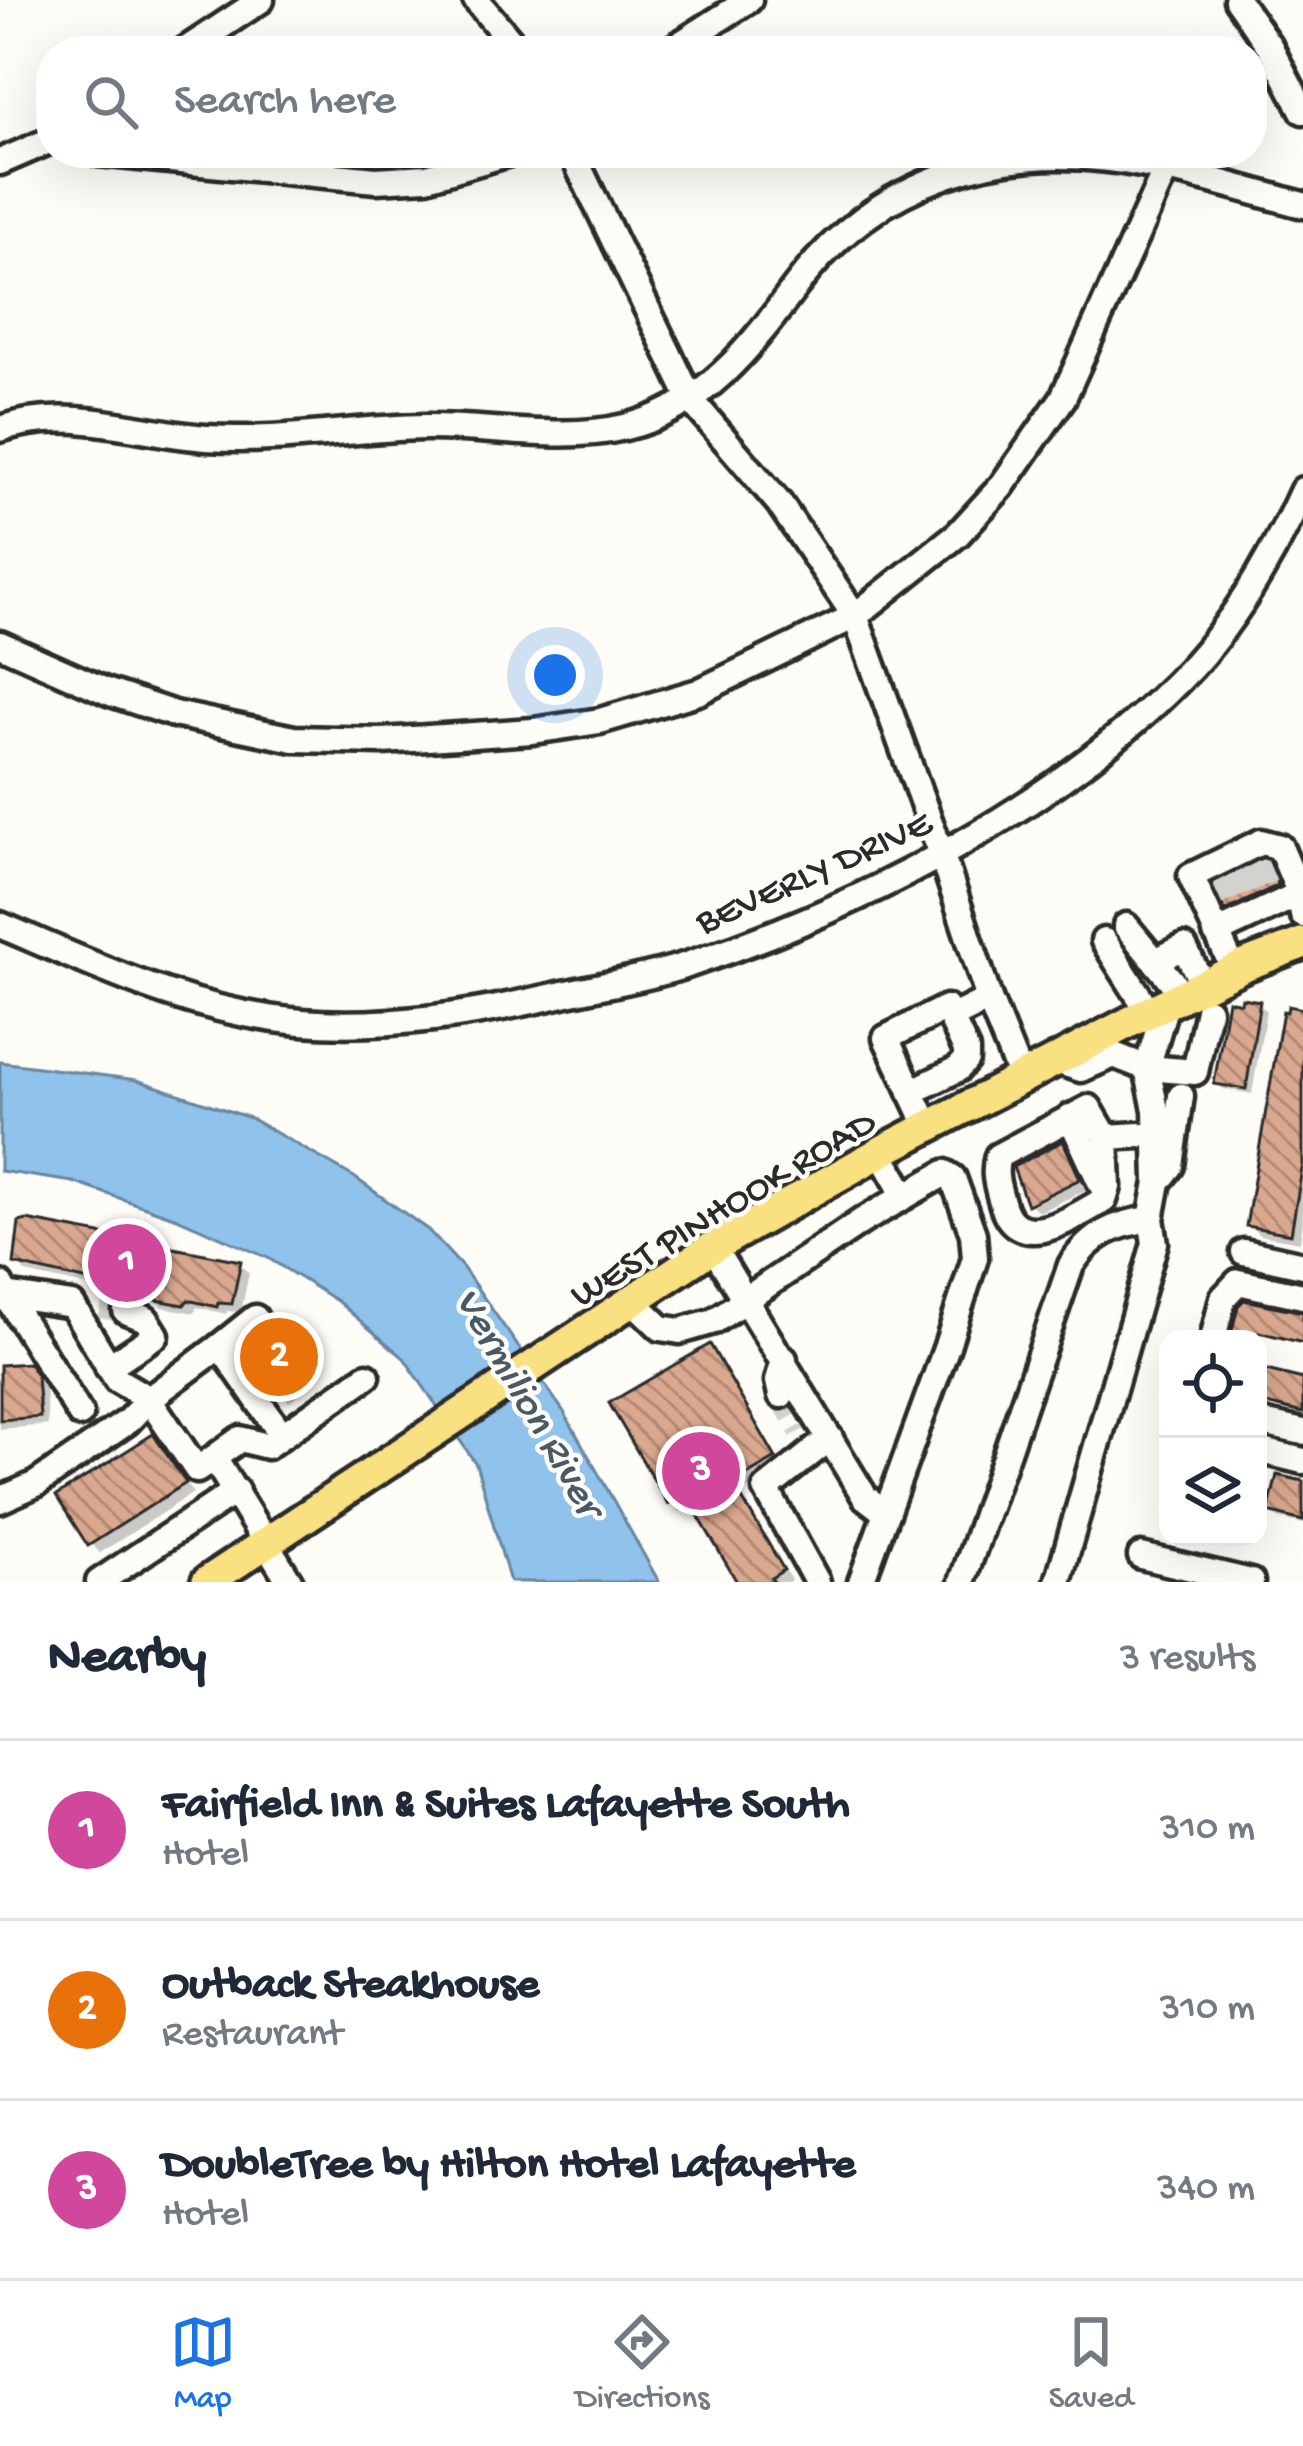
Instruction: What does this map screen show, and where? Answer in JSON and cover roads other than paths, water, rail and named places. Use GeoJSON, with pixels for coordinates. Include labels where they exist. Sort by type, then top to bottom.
{"type":"FeatureCollection","features":[{"type":"Feature","properties":{"kind":"main road","name":"WEST PINHOOK ROAD"},"geometry":{"type":"LineString","coordinates":[[207,1582],[713,1247],[1021,1078],[1182,1001],[1234,970],[1303,943]]}},
{"type":"Feature","properties":{"kind":"street"},"geometry":{"type":"LineString","coordinates":[[207,36],[261,0]]}},
{"type":"Feature","properties":{"kind":"street"},"geometry":{"type":"LineString","coordinates":[[476,0],[506,36]]}},
{"type":"Feature","properties":{"kind":"street"},"geometry":{"type":"LineString","coordinates":[[693,36],[749,0]]}},
{"type":"Feature","properties":{"kind":"street"},"geometry":{"type":"LineString","coordinates":[[1237,0],[1262,36]]}},
{"type":"Feature","properties":{"kind":"street"},"geometry":{"type":"LineString","coordinates":[[1267,43],[1303,111]]}},
{"type":"Feature","properties":{"kind":"street"},"geometry":{"type":"LineString","coordinates":[[0,162],[36,148]]}},
{"type":"Feature","properties":{"kind":"street"},"geometry":{"type":"LineString","coordinates":[[252,168],[376,180],[427,177],[458,168]]}},
{"type":"Feature","properties":{"kind":"street"},"geometry":{"type":"LineString","coordinates":[[579,168],[691,400],[779,503],[855,616],[1021,1078]]}},
{"type":"Feature","properties":{"kind":"street"},"geometry":{"type":"LineString","coordinates":[[0,429],[37,419],[71,418],[238,440],[390,428],[598,432],[628,427],[691,400],[726,373],[840,236],[919,184],[970,168]]}},
{"type":"Feature","properties":{"kind":"street"},"geometry":{"type":"LineString","coordinates":[[1162,168],[1303,205]]}},
{"type":"Feature","properties":{"kind":"street"},"geometry":{"type":"LineString","coordinates":[[0,644],[108,692],[190,718],[294,739],[382,741],[533,731],[649,709],[698,692],[855,616],[958,534],[1001,487],[1036,440],[1085,352],[1166,169]]}},
{"type":"Feature","properties":{"kind":"street","name":"BEVERLY DRIVE"},"geometry":{"type":"LineString","coordinates":[[0,925],[194,1005],[302,1022],[396,1022],[505,1007],[681,967],[785,930],[941,853],[1023,805],[1077,766],[1180,678],[1216,638],[1259,578],[1303,490]]}},
{"type":"Feature","properties":{"kind":"street"},"geometry":{"type":"LineString","coordinates":[[1234,970],[1265,909],[1280,848],[1261,842],[1236,863],[1191,876],[1265,909]]}},
{"type":"Feature","properties":{"kind":"street"},"geometry":{"type":"LineString","coordinates":[[1126,926],[1157,959],[1182,1001],[1195,1072],[1148,1076]]}},
{"type":"Feature","properties":{"kind":"street"},"geometry":{"type":"LineString","coordinates":[[1104,941],[1182,1001]]}},
{"type":"Feature","properties":{"kind":"street"},"geometry":{"type":"LineString","coordinates":[[951,1018],[989,999]]}},
{"type":"Feature","properties":{"kind":"street"},"geometry":{"type":"LineString","coordinates":[[1154,1201],[1142,1181],[1140,1111],[1148,1076],[1182,1001]]}},
{"type":"Feature","properties":{"kind":"street"},"geometry":{"type":"LineString","coordinates":[[911,1092],[958,1069],[966,1060],[966,1049],[946,1008],[886,1037],[911,1092],[928,1127]]}},
{"type":"Feature","properties":{"kind":"street"},"geometry":{"type":"LineString","coordinates":[[1056,1061],[1081,1070],[1123,1055],[1148,1076],[1156,1110],[1156,1243],[1058,1582]]}},
{"type":"Feature","properties":{"kind":"street"},"geometry":{"type":"LineString","coordinates":[[962,1582],[1072,1265],[1085,1244],[1154,1201],[1171,1166],[1181,1096]]}},
{"type":"Feature","properties":{"kind":"street"},"geometry":{"type":"LineString","coordinates":[[1089,1108],[1106,1137],[1104,1200],[1055,1227],[1037,1231],[1016,1226],[1006,1219],[994,1172],[998,1156],[1070,1117],[1089,1108]]}},
{"type":"Feature","properties":{"kind":"street"},"geometry":{"type":"LineString","coordinates":[[1070,1117],[1101,1177],[1104,1200]]}},
{"type":"Feature","properties":{"kind":"street"},"geometry":{"type":"LineString","coordinates":[[1106,1137],[1140,1135]]}},
{"type":"Feature","properties":{"kind":"street"},"geometry":{"type":"LineString","coordinates":[[880,1153],[905,1196]]}},
{"type":"Feature","properties":{"kind":"street"},"geometry":{"type":"LineString","coordinates":[[633,1301],[661,1328],[680,1331],[714,1321],[825,1245],[945,1172],[953,1178],[973,1234],[975,1258],[861,1582]]}},
{"type":"Feature","properties":{"kind":"street"},"geometry":{"type":"LineString","coordinates":[[713,1247],[784,1360],[815,1440],[886,1514]]}},
{"type":"Feature","properties":{"kind":"street"},"geometry":{"type":"LineString","coordinates":[[1244,1252],[1303,1265]]}},
{"type":"Feature","properties":{"kind":"street"},"geometry":{"type":"LineString","coordinates":[[1215,1330],[1223,1298],[1238,1282],[1303,1296]]}},
{"type":"Feature","properties":{"kind":"street"},"geometry":{"type":"LineString","coordinates":[[3,1289],[72,1305],[114,1308],[146,1319],[156,1335],[108,1367]]}},
{"type":"Feature","properties":{"kind":"street"},"geometry":{"type":"LineString","coordinates":[[3,1289],[80,1414]]}},
{"type":"Feature","properties":{"kind":"street"},"geometry":{"type":"LineString","coordinates":[[72,1305],[117,1381],[149,1400],[197,1470],[240,1439],[267,1446],[367,1376]]}},
{"type":"Feature","properties":{"kind":"street"},"geometry":{"type":"LineString","coordinates":[[0,1500],[36,1484],[127,1422],[255,1318]]}},
{"type":"Feature","properties":{"kind":"street"},"geometry":{"type":"LineString","coordinates":[[220,1346],[282,1435]]}},
{"type":"Feature","properties":{"kind":"street"},"geometry":{"type":"LineString","coordinates":[[781,1395],[778,1382],[784,1360]]}},
{"type":"Feature","properties":{"kind":"street"},"geometry":{"type":"LineString","coordinates":[[1267,1424],[1303,1432]]}},
{"type":"Feature","properties":{"kind":"street"},"geometry":{"type":"LineString","coordinates":[[815,1440],[766,1490],[817,1582]]}},
{"type":"Feature","properties":{"kind":"street"},"geometry":{"type":"LineString","coordinates":[[1267,1452],[1303,1461]]}},
{"type":"Feature","properties":{"kind":"street"},"geometry":{"type":"LineString","coordinates":[[214,1458],[290,1582]]}},
{"type":"Feature","properties":{"kind":"street"},"geometry":{"type":"LineString","coordinates":[[99,1582],[236,1491]]}},
{"type":"Feature","properties":{"kind":"street"},"geometry":{"type":"LineString","coordinates":[[1141,1556],[1250,1582]]}},
{"type":"Feature","properties":{"kind":"water","name":"Vermilion River"},"geometry":{"type":"Polygon","coordinates":[[[0,1062],[137,1080],[250,1118],[354,1177],[428,1230],[463,1268],[564,1412],[659,1582],[510,1582],[476,1464],[404,1358],[337,1301],[268,1258],[177,1218],[73,1182],[0,1171],[0,1062]]]}},
{"type":"Feature","properties":{"kind":"tunnel"},"geometry":{"type":"LineString","coordinates":[[1259,862],[1273,894]]}},
{"type":"Feature","properties":{"kind":"tunnel"},"geometry":{"type":"LineString","coordinates":[[1239,871],[1253,904]]}},
{"type":"Feature","properties":{"kind":"tunnel"},"geometry":{"type":"LineString","coordinates":[[1218,880],[1233,913]]}},
{"type":"Feature","properties":{"kind":"tunnel"},"geometry":{"type":"LineString","coordinates":[[101,1306],[126,1311]]}},
{"type":"Feature","properties":{"kind":"tunnel"},"geometry":{"type":"LineString","coordinates":[[781,1395],[801,1431]]}},
{"type":"Feature","properties":{"kind":"place","name":"Fairfield Inn & Suites Lafayette South"},"geometry":{"type":"Point","coordinates":[127,1263]}},
{"type":"Feature","properties":{"kind":"place","name":"Outback Steakhouse"},"geometry":{"type":"Point","coordinates":[279,1357]}},
{"type":"Feature","properties":{"kind":"place","name":"DoubleTree by Hilton Hotel Lafayette"},"geometry":{"type":"Point","coordinates":[701,1471]}}]}
